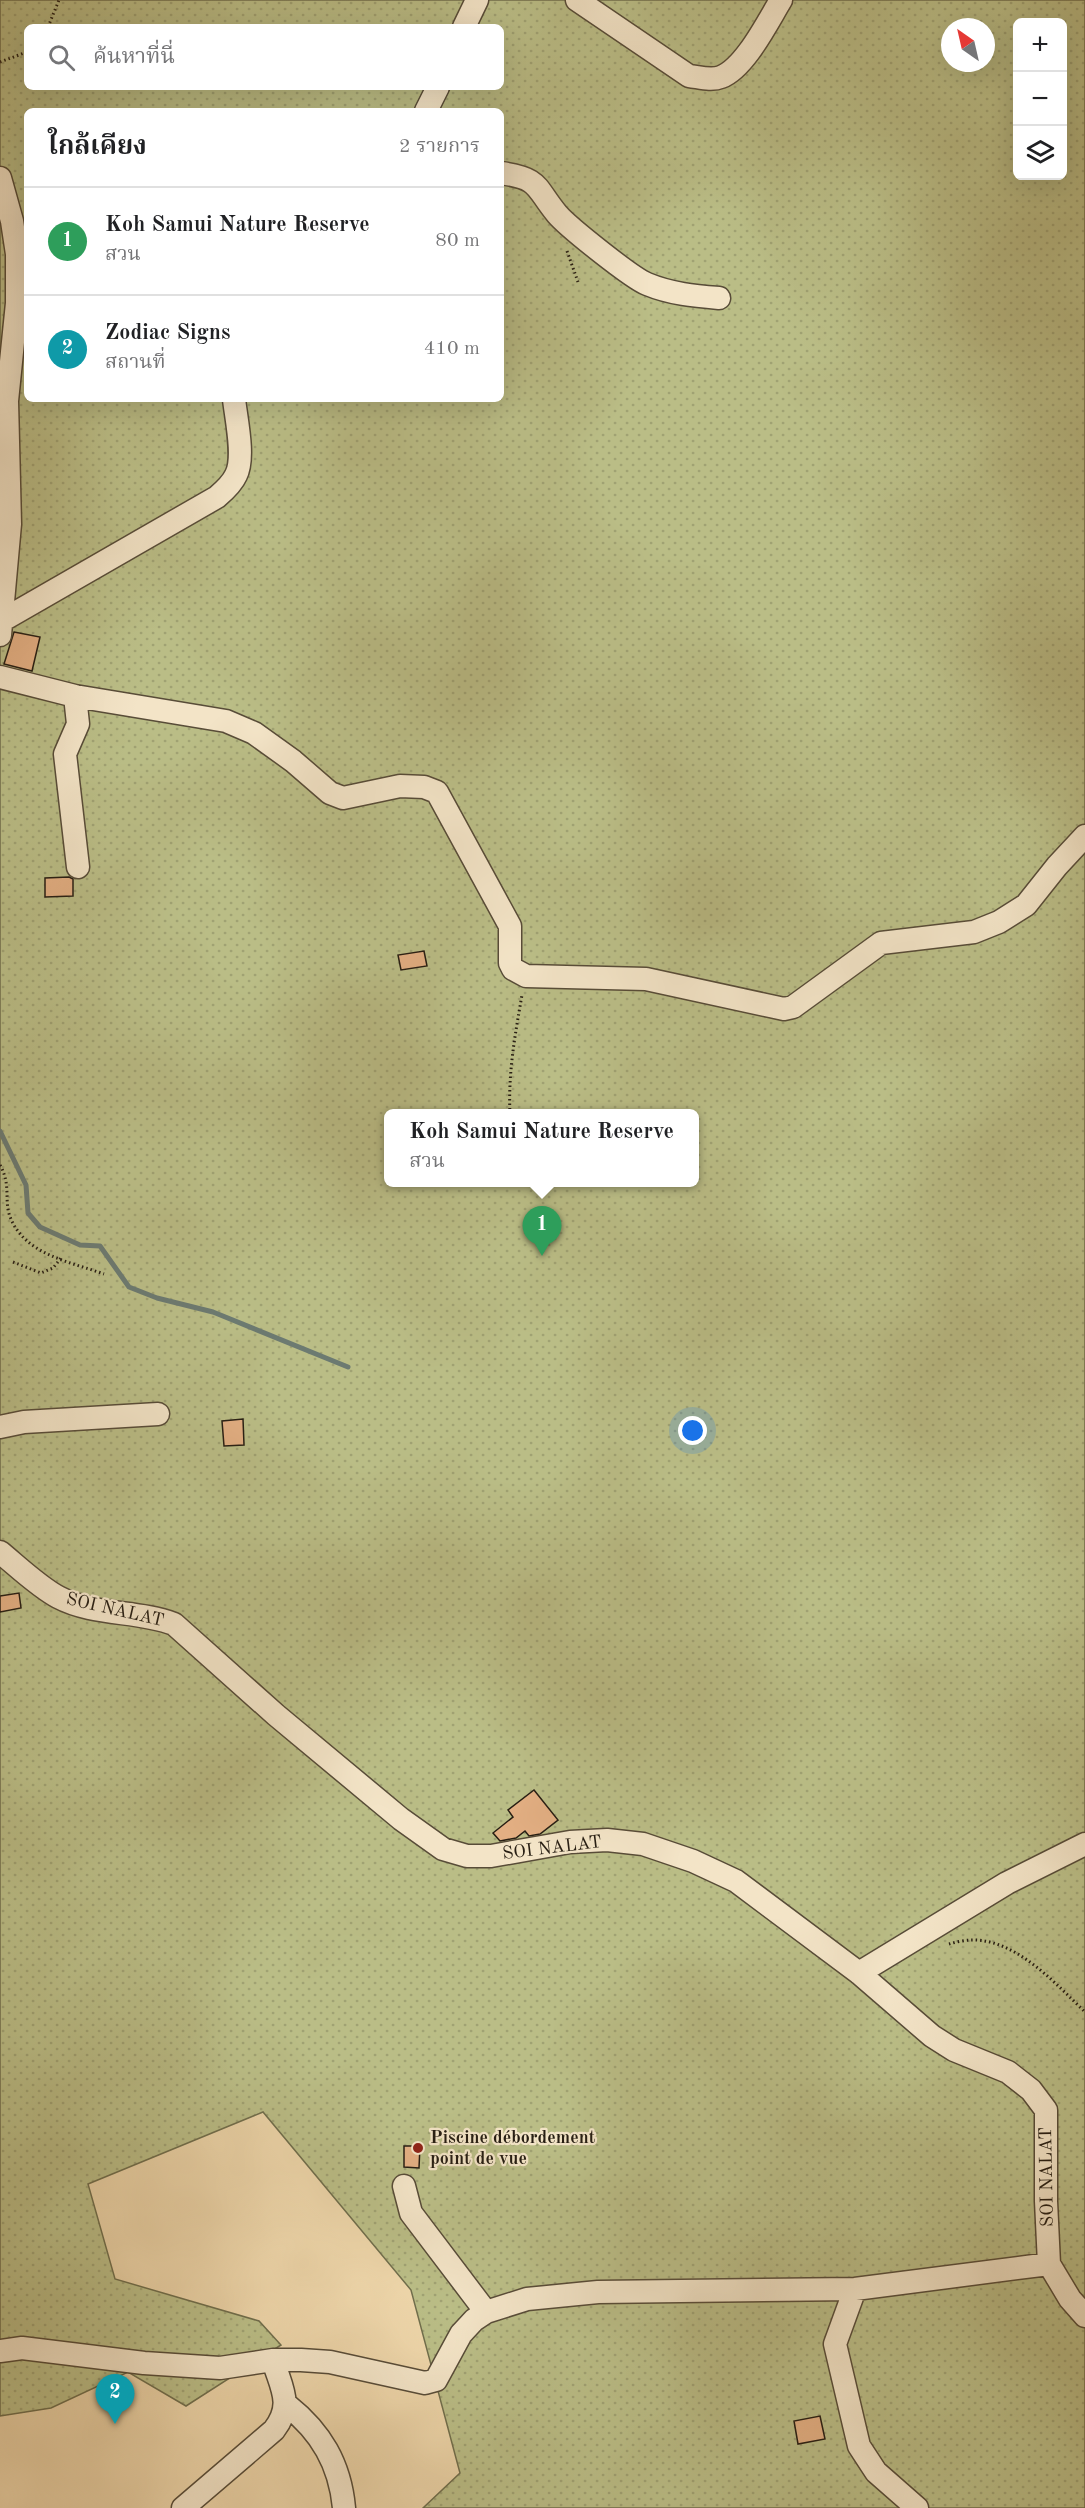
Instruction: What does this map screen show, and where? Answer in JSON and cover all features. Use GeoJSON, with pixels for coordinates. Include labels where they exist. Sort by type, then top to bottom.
{"type":"FeatureCollection","features":[{"type":"Feature","properties":{"kind":"street"},"geometry":{"type":"LineString","coordinates":[[466,24],[477,0]]}},
{"type":"Feature","properties":{"kind":"street"},"geometry":{"type":"LineString","coordinates":[[577,0],[689,75],[706,79],[721,77],[739,63],[781,0]]}},
{"type":"Feature","properties":{"kind":"street"},"geometry":{"type":"LineString","coordinates":[[428,108],[436,90]]}},
{"type":"Feature","properties":{"kind":"street"},"geometry":{"type":"LineString","coordinates":[[504,174],[531,180],[541,189],[557,214],[594,246],[645,284],[686,295],[719,297]]}},
{"type":"Feature","properties":{"kind":"street"},"geometry":{"type":"LineString","coordinates":[[0,178],[14,232],[17,254],[8,306],[7,400],[10,524],[2,628]]}},
{"type":"Feature","properties":{"kind":"street"},"geometry":{"type":"LineString","coordinates":[[2,628],[217,497],[237,473],[239,447],[234,402]]}},
{"type":"Feature","properties":{"kind":"street"},"geometry":{"type":"LineString","coordinates":[[0,677],[75,696],[226,722],[254,733],[293,761],[330,793],[343,798],[400,786],[424,787],[437,792],[510,926],[510,963],[513,969],[526,976],[646,979],[784,1009],[793,1007],[881,944],[974,932],[999,922],[1026,906],[1057,866],[1085,837]]}},
{"type":"Feature","properties":{"kind":"street"},"geometry":{"type":"LineString","coordinates":[[75,696],[78,724],[65,754],[78,867]]}},
{"type":"Feature","properties":{"kind":"street"},"geometry":{"type":"LineString","coordinates":[[0,1427],[24,1422],[158,1414]]}},
{"type":"Feature","properties":{"kind":"street","name":"SOI NALAT"},"geometry":{"type":"LineString","coordinates":[[0,1552],[58,1598],[100,1611],[158,1618],[174,1624],[276,1715],[401,1819],[443,1849],[467,1856],[491,1856],[570,1842],[607,1840],[643,1844],[693,1861],[736,1881],[860,1973],[932,2036],[954,2050],[1008,2072],[1031,2090],[1046,2110],[1049,2264],[1070,2299],[1085,2316]]}},
{"type":"Feature","properties":{"kind":"street"},"geometry":{"type":"LineString","coordinates":[[860,1973],[1007,1883],[1085,1844]]}},
{"type":"Feature","properties":{"kind":"street"},"geometry":{"type":"LineString","coordinates":[[404,2186],[411,2213],[486,2312]]}},
{"type":"Feature","properties":{"kind":"street"},"geometry":{"type":"LineString","coordinates":[[0,2351],[22,2348],[144,2363],[220,2368],[273,2360],[330,2362],[426,2383],[436,2380],[461,2334],[486,2312],[527,2299],[598,2292],[855,2289],[1049,2264]]}},
{"type":"Feature","properties":{"kind":"street"},"geometry":{"type":"LineString","coordinates":[[855,2289],[835,2344],[858,2446],[876,2472],[917,2508]]}},
{"type":"Feature","properties":{"kind":"street"},"geometry":{"type":"LineString","coordinates":[[183,2508],[274,2430],[283,2419],[287,2405],[273,2360]]}},
{"type":"Feature","properties":{"kind":"street"},"geometry":{"type":"LineString","coordinates":[[287,2405],[302,2417],[331,2457],[342,2482],[344,2508]]}},
{"type":"Feature","properties":{"kind":"path"},"geometry":{"type":"LineString","coordinates":[[49,24],[59,0]]}},
{"type":"Feature","properties":{"kind":"path"},"geometry":{"type":"LineString","coordinates":[[0,62],[24,53]]}},
{"type":"Feature","properties":{"kind":"path"},"geometry":{"type":"LineString","coordinates":[[510,1109],[509,1088],[513,1044],[526,976]]}},
{"type":"Feature","properties":{"kind":"path"},"geometry":{"type":"LineString","coordinates":[[0,1165],[7,1176],[10,1218],[32,1247],[104,1274]]}},
{"type":"Feature","properties":{"kind":"path"},"geometry":{"type":"LineString","coordinates":[[12,1262],[41,1273],[53,1268],[61,1258]]}},
{"type":"Feature","properties":{"kind":"path"},"geometry":{"type":"LineString","coordinates":[[944,1944],[973,1940],[993,1943],[1011,1951],[1046,1973],[1085,2012]]}},
{"type":"Feature","properties":{"kind":"green space"},"geometry":{"type":"Polygon","coordinates":[[[0,0],[1085,0],[1085,2508],[423,2508],[460,2473],[411,2290],[263,2112],[88,2184],[115,2279],[259,2321],[281,2345],[186,2406],[128,2372],[51,2408],[0,2416],[0,0]]]}},
{"type":"Feature","properties":{"kind":"building"},"geometry":{"type":"Polygon","coordinates":[[[14,632],[40,637],[32,671],[4,664],[14,632]]]}},
{"type":"Feature","properties":{"kind":"building"},"geometry":{"type":"Polygon","coordinates":[[[69,877],[73,879],[73,896],[45,897],[45,878],[69,877]]]}},
{"type":"Feature","properties":{"kind":"building"},"geometry":{"type":"Polygon","coordinates":[[[424,951],[427,966],[401,970],[398,955],[424,951]]]}},
{"type":"Feature","properties":{"kind":"building"},"geometry":{"type":"Polygon","coordinates":[[[243,1419],[244,1445],[224,1446],[222,1421],[243,1419]]]}},
{"type":"Feature","properties":{"kind":"building"},"geometry":{"type":"Polygon","coordinates":[[[19,1593],[21,1608],[0,1612],[0,1596],[19,1593]]]}},
{"type":"Feature","properties":{"kind":"building"},"geometry":{"type":"Polygon","coordinates":[[[534,1790],[558,1820],[540,1834],[529,1836],[525,1831],[516,1838],[500,1841],[493,1833],[513,1817],[508,1810],[534,1790]]]}},
{"type":"Feature","properties":{"kind":"building"},"geometry":{"type":"Polygon","coordinates":[[[404,2146],[420,2146],[419,2168],[404,2167],[404,2146]]]}},
{"type":"Feature","properties":{"kind":"building"},"geometry":{"type":"Polygon","coordinates":[[[820,2416],[825,2439],[798,2444],[794,2421],[820,2416]]]}},
{"type":"Feature","properties":{"kind":"waterway"},"geometry":{"type":"LineString","coordinates":[[0,1131],[26,1185],[28,1213],[40,1227],[80,1245],[100,1246],[129,1287],[157,1298],[213,1312],[348,1367]]}},
{"type":"Feature","properties":{"kind":"place","name":"Koh Samui Nature Reserve"},"geometry":{"type":"Point","coordinates":[542,1256]}},
{"type":"Feature","properties":{"kind":"place","name":"Piscine débordement point de vue"},"geometry":{"type":"Point","coordinates":[418,2148]}},
{"type":"Feature","properties":{"kind":"place","name":"Zodiac Signs"},"geometry":{"type":"Point","coordinates":[115,2424]}}]}
